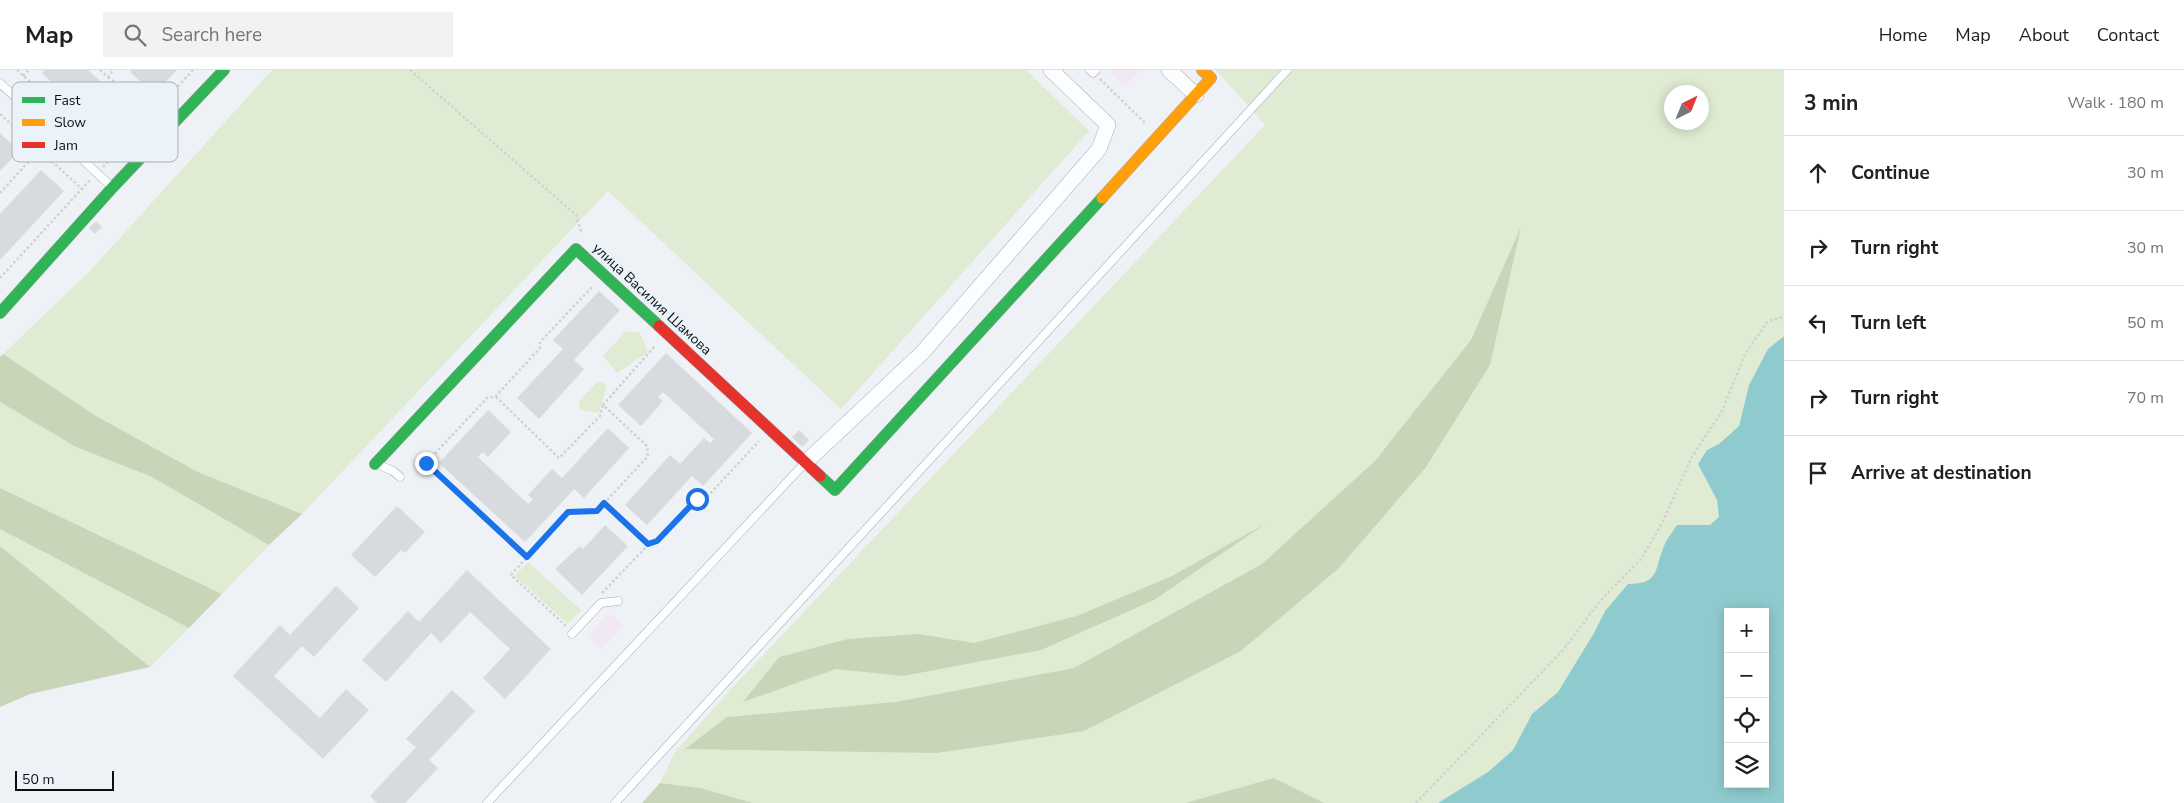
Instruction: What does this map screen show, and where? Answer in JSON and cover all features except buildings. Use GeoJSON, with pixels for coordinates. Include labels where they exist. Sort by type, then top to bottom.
{"type":"FeatureCollection","features":[{"type":"Feature","properties":{"kind":"street"},"geometry":{"type":"LineString","coordinates":[[178,118],[224,70]]}},
{"type":"Feature","properties":{"kind":"street"},"geometry":{"type":"LineString","coordinates":[[806,462],[922,353],[1100,149],[1108,125],[1051,70]]}},
{"type":"Feature","properties":{"kind":"street"},"geometry":{"type":"LineString","coordinates":[[1168,70],[1196,95],[1211,78],[1202,70]]}},
{"type":"Feature","properties":{"kind":"street","name":"улица Василия Шамова"},"geometry":{"type":"LineString","coordinates":[[375,464],[576,249],[835,490],[1196,95]]}},
{"type":"Feature","properties":{"kind":"street"},"geometry":{"type":"LineString","coordinates":[[0,313],[137,162]]}},
{"type":"Feature","properties":{"kind":"lane"},"geometry":{"type":"LineString","coordinates":[[1090,70],[1093,73],[1096,70]]}},
{"type":"Feature","properties":{"kind":"lane"},"geometry":{"type":"LineString","coordinates":[[615,803],[1287,70]]}},
{"type":"Feature","properties":{"kind":"lane"},"geometry":{"type":"LineString","coordinates":[[0,83],[12,94]]}},
{"type":"Feature","properties":{"kind":"lane"},"geometry":{"type":"LineString","coordinates":[[86,162],[113,187]]}},
{"type":"Feature","properties":{"kind":"lane"},"geometry":{"type":"LineString","coordinates":[[488,803],[806,462]]}},
{"type":"Feature","properties":{"kind":"lane"},"geometry":{"type":"LineString","coordinates":[[375,464],[393,471],[400,477]]}},
{"type":"Feature","properties":{"kind":"lane"},"geometry":{"type":"LineString","coordinates":[[570,631],[601,602],[618,601]]}},
{"type":"Feature","properties":{"kind":"path"},"geometry":{"type":"LineString","coordinates":[[17,70],[30,82]]}},
{"type":"Feature","properties":{"kind":"path"},"geometry":{"type":"LineString","coordinates":[[23,76],[29,70]]}},
{"type":"Feature","properties":{"kind":"path"},"geometry":{"type":"LineString","coordinates":[[100,70],[115,82]]}},
{"type":"Feature","properties":{"kind":"path"},"geometry":{"type":"LineString","coordinates":[[108,77],[113,70]]}},
{"type":"Feature","properties":{"kind":"path"},"geometry":{"type":"LineString","coordinates":[[410,70],[576,215],[582,232],[582,238]]}},
{"type":"Feature","properties":{"kind":"path"},"geometry":{"type":"LineString","coordinates":[[0,114],[12,125]]}},
{"type":"Feature","properties":{"kind":"path"},"geometry":{"type":"LineString","coordinates":[[0,193],[29,162]]}},
{"type":"Feature","properties":{"kind":"path"},"geometry":{"type":"LineString","coordinates":[[53,162],[82,189]]}},
{"type":"Feature","properties":{"kind":"path"},"geometry":{"type":"LineString","coordinates":[[495,397],[540,348],[540,342],[597,282]]}},
{"type":"Feature","properties":{"kind":"path"},"geometry":{"type":"LineString","coordinates":[[1416,803],[1563,650],[1600,601],[1642,558],[1662,523],[1692,457],[1722,411],[1745,354],[1768,321],[1784,317]]}},
{"type":"Feature","properties":{"kind":"path"},"geometry":{"type":"LineString","coordinates":[[527,557],[426,463],[488,397],[495,397],[559,458],[600,416],[603,404],[657,344]]}},
{"type":"Feature","properties":{"kind":"path"},"geometry":{"type":"LineString","coordinates":[[570,631],[511,575],[568,512],[597,511],[648,456],[647,446],[603,404]]}},
{"type":"Feature","properties":{"kind":"path"},"geometry":{"type":"LineString","coordinates":[[602,594],[648,544],[657,541],[697,499],[706,498],[763,437]]}},
{"type":"Feature","properties":{"kind":"path"},"geometry":{"type":"LineString","coordinates":[[604,503],[648,544]]}},
{"type":"Feature","properties":{"kind":"shaded area"},"geometry":{"type":"Polygon","coordinates":[[[1114,70],[1141,70],[1125,87],[1111,73],[1114,70]]]}},
{"type":"Feature","properties":{"kind":"shaded area"},"geometry":{"type":"Polygon","coordinates":[[[609,613],[623,626],[602,649],[587,636],[609,613]]]}},
{"type":"Feature","properties":{"kind":"green space"},"geometry":{"type":"Polygon","coordinates":[[[272,70],[1026,70],[1089,131],[841,409],[608,191],[302,514],[198,472],[96,416],[3,354],[90,271],[272,70]]]}},
{"type":"Feature","properties":{"kind":"green space"},"geometry":{"type":"Polygon","coordinates":[[[1216,70],[1784,70],[1784,336],[1768,349],[1749,385],[1739,426],[1719,444],[1707,450],[1698,463],[1717,500],[1720,517],[1710,525],[1665,544],[1654,577],[1605,611],[1594,633],[1558,692],[1532,714],[1513,750],[1488,772],[1438,803],[1324,803],[1274,778],[1185,803],[753,803],[700,788],[660,783],[675,752],[732,688],[1265,125],[1216,70]]]}},
{"type":"Feature","properties":{"kind":"green space"},"geometry":{"type":"Polygon","coordinates":[[[1521,227],[1490,365],[1426,467],[1339,568],[1241,651],[1084,731],[937,753],[685,749],[727,717],[896,702],[1074,668],[1262,564],[1375,461],[1471,340],[1521,227]]]}},
{"type":"Feature","properties":{"kind":"green space"},"geometry":{"type":"Polygon","coordinates":[[[626,331],[640,333],[648,352],[617,373],[603,356],[626,331]]]}},
{"type":"Feature","properties":{"kind":"green space"},"geometry":{"type":"Polygon","coordinates":[[[3,354],[96,416],[198,472],[302,514],[269,545],[152,477],[76,447],[0,402],[0,357],[3,354]]]}},
{"type":"Feature","properties":{"kind":"green space"},"geometry":{"type":"Polygon","coordinates":[[[598,381],[607,385],[599,413],[580,410],[579,401],[598,381]]]}},
{"type":"Feature","properties":{"kind":"green space"},"geometry":{"type":"Polygon","coordinates":[[[0,402],[76,447],[152,477],[269,545],[222,594],[0,488],[0,402]]]}},
{"type":"Feature","properties":{"kind":"green space"},"geometry":{"type":"Polygon","coordinates":[[[0,488],[222,594],[189,628],[0,529],[0,488]]]}},
{"type":"Feature","properties":{"kind":"green space"},"geometry":{"type":"Polygon","coordinates":[[[1265,524],[1154,600],[1041,650],[903,676],[836,669],[743,702],[779,657],[848,639],[918,634],[974,643],[1077,616],[1172,576],[1265,524]]]}},
{"type":"Feature","properties":{"kind":"green space"},"geometry":{"type":"Polygon","coordinates":[[[0,529],[189,628],[150,667],[0,546],[0,529]]]}},
{"type":"Feature","properties":{"kind":"green space"},"geometry":{"type":"Polygon","coordinates":[[[0,546],[150,667],[30,694],[0,707],[0,546]]]}},
{"type":"Feature","properties":{"kind":"green space"},"geometry":{"type":"Polygon","coordinates":[[[528,562],[581,610],[568,624],[515,576],[528,562]]]}},
{"type":"Feature","properties":{"kind":"green space"},"geometry":{"type":"Polygon","coordinates":[[[1274,778],[1324,803],[1185,803],[1274,778]]]}},
{"type":"Feature","properties":{"kind":"green space"},"geometry":{"type":"Polygon","coordinates":[[[660,783],[700,788],[753,803],[642,803],[660,783]]]}},
{"type":"Feature","properties":{"kind":"water"},"geometry":{"type":"Polygon","coordinates":[[[1784,336],[1784,803],[1438,803],[1488,772],[1513,750],[1532,714],[1558,692],[1594,633],[1605,611],[1628,584],[1646,581],[1654,574],[1665,543],[1677,525],[1710,525],[1719,517],[1717,500],[1698,464],[1707,450],[1719,444],[1739,426],[1749,385],[1768,349],[1784,336]]]}},
{"type":"Feature","properties":{"kind":"traffic: fast"},"geometry":{"type":"LineString","coordinates":[[178,118],[224,70]]}},
{"type":"Feature","properties":{"kind":"traffic: fast"},"geometry":{"type":"LineString","coordinates":[[0,313],[137,162]]}},
{"type":"Feature","properties":{"kind":"traffic: fast"},"geometry":{"type":"LineString","coordinates":[[820,476],[835,490],[1102,198]]}},
{"type":"Feature","properties":{"kind":"traffic: fast"},"geometry":{"type":"LineString","coordinates":[[375,464],[576,249],[659,326]]}},
{"type":"Feature","properties":{"kind":"traffic: slow"},"geometry":{"type":"LineString","coordinates":[[1102,198],[1211,78],[1202,70]]}},
{"type":"Feature","properties":{"kind":"traffic: jam"},"geometry":{"type":"LineString","coordinates":[[659,326],[820,476]]}},
{"type":"Feature","properties":{"kind":"route"},"geometry":{"type":"LineString","coordinates":[[426,463],[527,557],[568,512],[597,511],[604,503],[648,544],[657,541],[697,499]]}}]}
